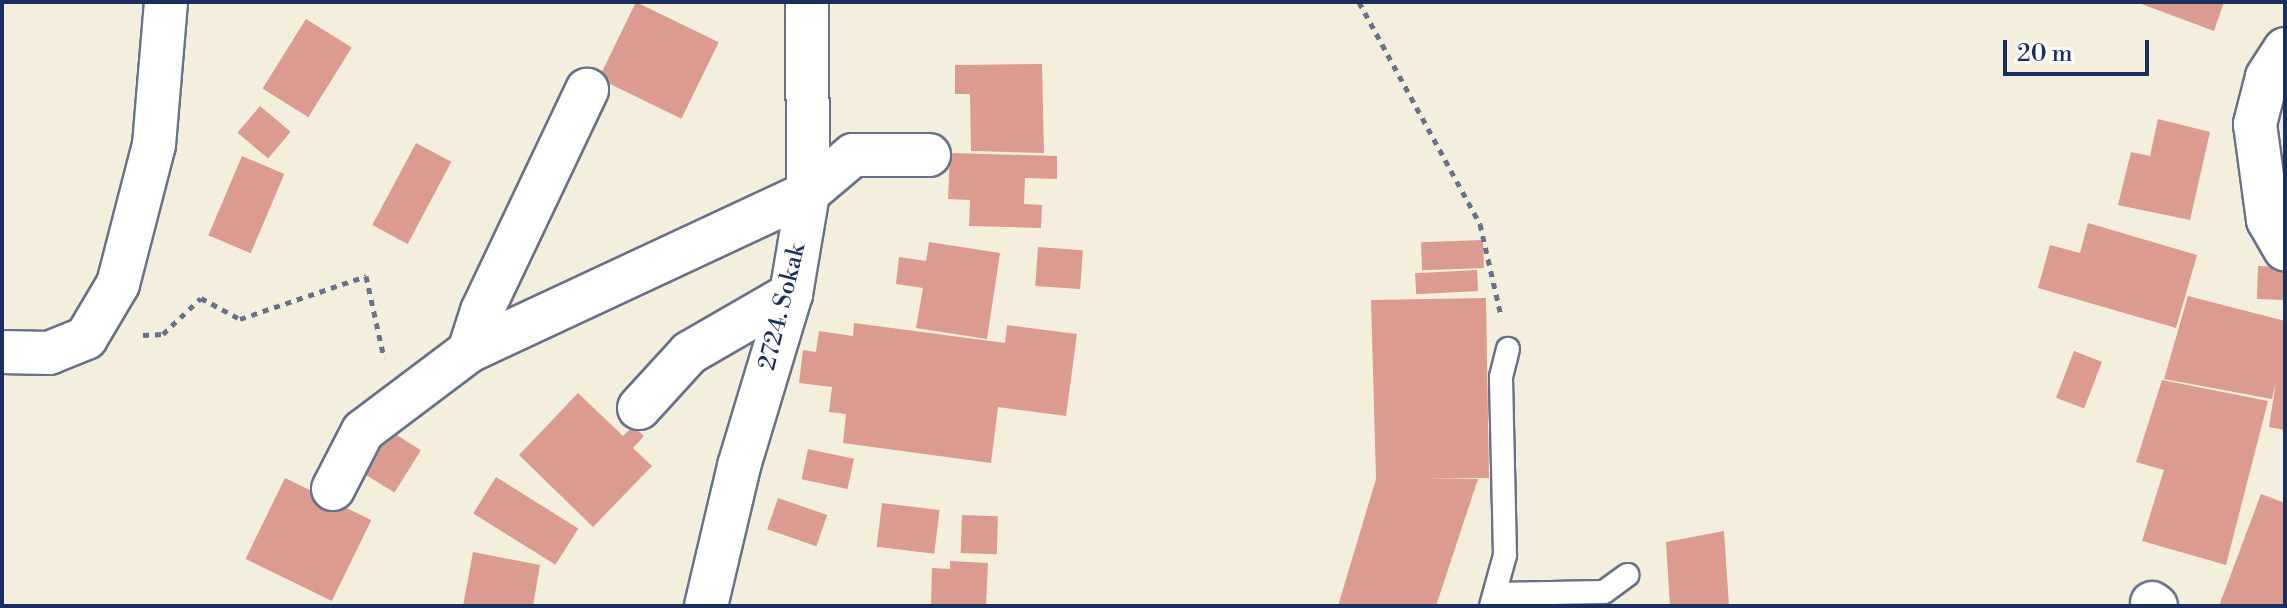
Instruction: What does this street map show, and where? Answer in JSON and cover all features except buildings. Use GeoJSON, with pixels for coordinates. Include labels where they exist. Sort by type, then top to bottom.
{"type":"FeatureCollection","features":[{"type":"Feature","properties":{"kind":"street"},"geometry":{"type":"LineString","coordinates":[[2,352],[49,353],[86,338],[118,284],[154,145],[166,2]]}},
{"type":"Feature","properties":{"kind":"street","name":"2724. Sokak"},"geometry":{"type":"LineString","coordinates":[[706,606],[739,466],[791,294],[808,193],[807,2]]}},
{"type":"Feature","properties":{"kind":"street"},"geometry":{"type":"LineString","coordinates":[[2285,49],[2267,77],[2255,124],[2268,220],[2285,249]]}},
{"type":"Feature","properties":{"kind":"street"},"geometry":{"type":"LineString","coordinates":[[469,351],[482,311],[587,90]]}},
{"type":"Feature","properties":{"kind":"street"},"geometry":{"type":"LineString","coordinates":[[333,489],[363,431],[469,351],[808,193],[853,155],[929,155]]}},
{"type":"Feature","properties":{"kind":"street"},"geometry":{"type":"LineString","coordinates":[[639,408],[689,353],[791,294]]}},
{"type":"Feature","properties":{"kind":"lane"},"geometry":{"type":"LineString","coordinates":[[1508,349],[1501,377],[1505,555],[1494,600],[1604,592],[1627,575]]}},
{"type":"Feature","properties":{"kind":"path"},"geometry":{"type":"LineString","coordinates":[[1359,2],[1480,224],[1508,349]]}},
{"type":"Feature","properties":{"kind":"path"},"geometry":{"type":"LineString","coordinates":[[86,338],[163,334],[201,298],[240,319],[366,276],[378,347],[406,398]]}}]}
